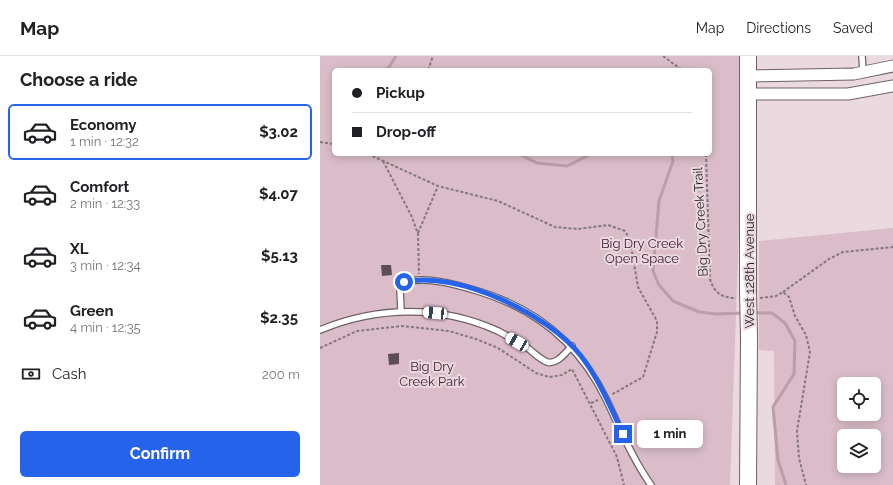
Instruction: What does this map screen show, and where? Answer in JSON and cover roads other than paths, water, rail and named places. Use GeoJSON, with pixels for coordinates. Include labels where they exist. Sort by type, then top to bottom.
{"type":"FeatureCollection","features":[{"type":"Feature","properties":{"kind":"main road","name":"West 128th Avenue"},"geometry":{"type":"LineString","coordinates":[[748,56],[748,485]]}},
{"type":"Feature","properties":{"kind":"street"},"geometry":{"type":"LineString","coordinates":[[748,76],[863,73],[893,66]]}},
{"type":"Feature","properties":{"kind":"street"},"geometry":{"type":"LineString","coordinates":[[863,73],[863,92]]}},
{"type":"Feature","properties":{"kind":"street"},"geometry":{"type":"LineString","coordinates":[[748,94],[863,92],[893,86]]}},
{"type":"Feature","properties":{"kind":"lane"},"geometry":{"type":"LineString","coordinates":[[862,56],[863,73]]}},
{"type":"Feature","properties":{"kind":"lane"},"geometry":{"type":"LineString","coordinates":[[400,311],[400,289],[404,282],[419,280],[454,284],[503,300],[541,320],[572,346],[587,365],[606,397],[638,466],[651,485]]}},
{"type":"Feature","properties":{"kind":"lane"},"geometry":{"type":"LineString","coordinates":[[320,330],[362,316],[400,311],[451,316],[482,325],[510,338],[546,362],[553,362],[560,358],[572,346]]}},
{"type":"Feature","properties":{"kind":"waterway"},"geometry":{"type":"LineString","coordinates":[[387,68],[396,56]]}},
{"type":"Feature","properties":{"kind":"waterway"},"geometry":{"type":"LineString","coordinates":[[523,156],[537,163],[567,166],[587,156]]}},
{"type":"Feature","properties":{"kind":"waterway"},"geometry":{"type":"LineString","coordinates":[[672,156],[673,161],[659,201],[653,271],[659,285],[673,301],[699,312],[716,314],[744,313]]}},
{"type":"Feature","properties":{"kind":"waterway"},"geometry":{"type":"LineString","coordinates":[[754,313],[772,313],[785,323],[795,341],[794,374],[773,407],[778,460],[786,485]]}},
{"type":"Feature","properties":{"kind":"park label","name":"Big Dry Creek Open Space"},"geometry":{"type":"Point","coordinates":[642,250]}},
{"type":"Feature","properties":{"kind":"park label","name":"Big Dry Creek Park"},"geometry":{"type":"Point","coordinates":[432,374]}}]}
